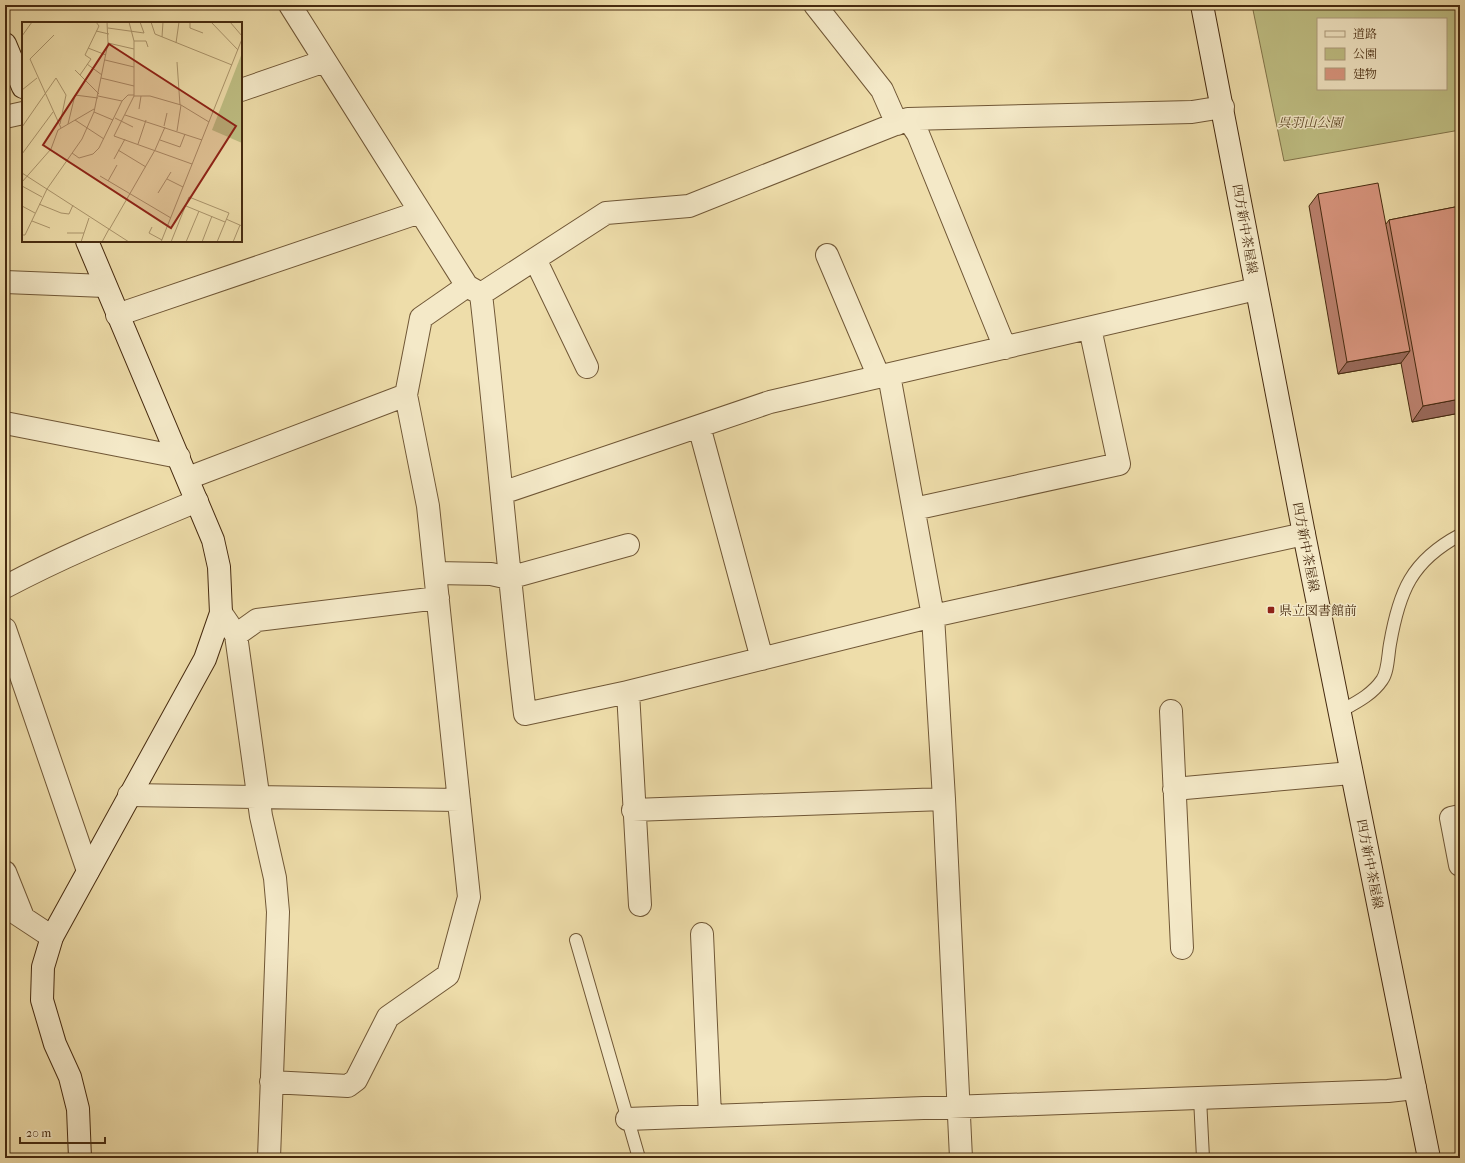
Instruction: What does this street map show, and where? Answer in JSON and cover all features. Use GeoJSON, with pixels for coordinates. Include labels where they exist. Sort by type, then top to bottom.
{"type":"FeatureCollection","features":[{"type":"Feature","properties":{"kind":"street"},"geometry":{"type":"LineString","coordinates":[[290,5],[420,212],[474,290],[502,493],[509,578],[525,714],[628,692],[933,616],[1304,534]]}},
{"type":"Feature","properties":{"kind":"street"},"geometry":{"type":"LineString","coordinates":[[815,5],[882,90],[902,121],[918,134],[1005,348]]}},
{"type":"Feature","properties":{"kind":"street","name":"四方新中茶屋線"},"geometry":{"type":"LineString","coordinates":[[1202,5],[1223,107],[1256,289],[1339,712],[1429,1158]]}},
{"type":"Feature","properties":{"kind":"street"},"geometry":{"type":"LineString","coordinates":[[5,44],[22,85]]}},
{"type":"Feature","properties":{"kind":"street"},"geometry":{"type":"LineString","coordinates":[[242,90],[325,61]]}},
{"type":"Feature","properties":{"kind":"street"},"geometry":{"type":"LineString","coordinates":[[272,1082],[348,1086],[356,1080],[388,1017],[448,975],[468,898],[428,506],[406,394],[421,318],[535,259],[606,213],[690,206],[902,121],[1192,112],[1223,107]]}},
{"type":"Feature","properties":{"kind":"street"},"geometry":{"type":"LineString","coordinates":[[5,117],[22,113]]}},
{"type":"Feature","properties":{"kind":"street"},"geometry":{"type":"LineString","coordinates":[[117,315],[420,212]]}},
{"type":"Feature","properties":{"kind":"street"},"geometry":{"type":"LineString","coordinates":[[80,1158],[78,1109],[70,1077],[55,1044],[42,1000],[43,967],[52,937],[205,659],[221,613],[219,567],[213,540],[87,242]]}},
{"type":"Feature","properties":{"kind":"street"},"geometry":{"type":"LineString","coordinates":[[827,255],[884,376],[914,509],[933,616],[944,799],[961,1158]]}},
{"type":"Feature","properties":{"kind":"street"},"geometry":{"type":"LineString","coordinates":[[535,259],[587,367]]}},
{"type":"Feature","properties":{"kind":"street"},"geometry":{"type":"LineString","coordinates":[[5,282],[105,286]]}},
{"type":"Feature","properties":{"kind":"street"},"geometry":{"type":"LineString","coordinates":[[502,493],[770,402],[1256,289]]}},
{"type":"Feature","properties":{"kind":"street"},"geometry":{"type":"LineString","coordinates":[[914,509],[1119,464],[1090,328]]}},
{"type":"Feature","properties":{"kind":"street"},"geometry":{"type":"LineString","coordinates":[[188,478],[406,394]]}},
{"type":"Feature","properties":{"kind":"street"},"geometry":{"type":"LineString","coordinates":[[5,423],[179,457]]}},
{"type":"Feature","properties":{"kind":"street"},"geometry":{"type":"LineString","coordinates":[[699,426],[762,659]]}},
{"type":"Feature","properties":{"kind":"street"},"geometry":{"type":"LineString","coordinates":[[5,587],[42,567],[90,545],[197,501]]}},
{"type":"Feature","properties":{"kind":"street"},"geometry":{"type":"LineString","coordinates":[[435,573],[491,574],[509,578],[628,545]]}},
{"type":"Feature","properties":{"kind":"street"},"geometry":{"type":"LineString","coordinates":[[236,635],[257,620],[438,598]]}},
{"type":"Feature","properties":{"kind":"street"},"geometry":{"type":"LineString","coordinates":[[221,613],[236,635],[261,816],[275,878],[278,912],[269,1158]]}},
{"type":"Feature","properties":{"kind":"street"},"geometry":{"type":"LineString","coordinates":[[5,629],[88,871]]}},
{"type":"Feature","properties":{"kind":"street"},"geometry":{"type":"LineString","coordinates":[[628,692],[633,810],[640,905]]}},
{"type":"Feature","properties":{"kind":"street"},"geometry":{"type":"LineString","coordinates":[[1171,711],[1182,948]]}},
{"type":"Feature","properties":{"kind":"street"},"geometry":{"type":"LineString","coordinates":[[1174,789],[1352,773]]}},
{"type":"Feature","properties":{"kind":"street"},"geometry":{"type":"LineString","coordinates":[[129,796],[459,800]]}},
{"type":"Feature","properties":{"kind":"street"},"geometry":{"type":"LineString","coordinates":[[633,810],[944,799]]}},
{"type":"Feature","properties":{"kind":"street"},"geometry":{"type":"LineString","coordinates":[[1460,816],[1450,818],[1460,865]]}},
{"type":"Feature","properties":{"kind":"street"},"geometry":{"type":"LineString","coordinates":[[5,872],[14,911],[52,937]]}},
{"type":"Feature","properties":{"kind":"street"},"geometry":{"type":"LineString","coordinates":[[702,934],[710,1116]]}},
{"type":"Feature","properties":{"kind":"street"},"geometry":{"type":"LineString","coordinates":[[627,1119],[1388,1091],[1415,1088]]}},
{"type":"Feature","properties":{"kind":"lane"},"geometry":{"type":"LineString","coordinates":[[1339,712],[1373,692],[1384,678],[1398,605],[1410,576],[1432,552],[1460,535]]}},
{"type":"Feature","properties":{"kind":"lane"},"geometry":{"type":"LineString","coordinates":[[576,940],[639,1158]]}},
{"type":"Feature","properties":{"kind":"lane"},"geometry":{"type":"LineString","coordinates":[[1200,1098],[1203,1158]]}},
{"type":"Feature","properties":{"kind":"green space","name":"呉羽山公園"},"geometry":{"type":"Polygon","coordinates":[[[1252,5],[1460,5],[1460,130],[1284,161],[1252,5]]]}},
{"type":"Feature","properties":{"kind":"building"},"geometry":{"type":"Polygon","coordinates":[[[1378,183],[1410,351],[1347,362],[1318,194],[1378,183]]]}},
{"type":"Feature","properties":{"kind":"building"},"geometry":{"type":"Polygon","coordinates":[[[1460,206],[1460,399],[1423,406],[1389,220],[1460,206]]]}},
{"type":"Feature","properties":{"kind":"place","name":"県立図書館前"},"geometry":{"type":"Point","coordinates":[1271,610]}}]}
